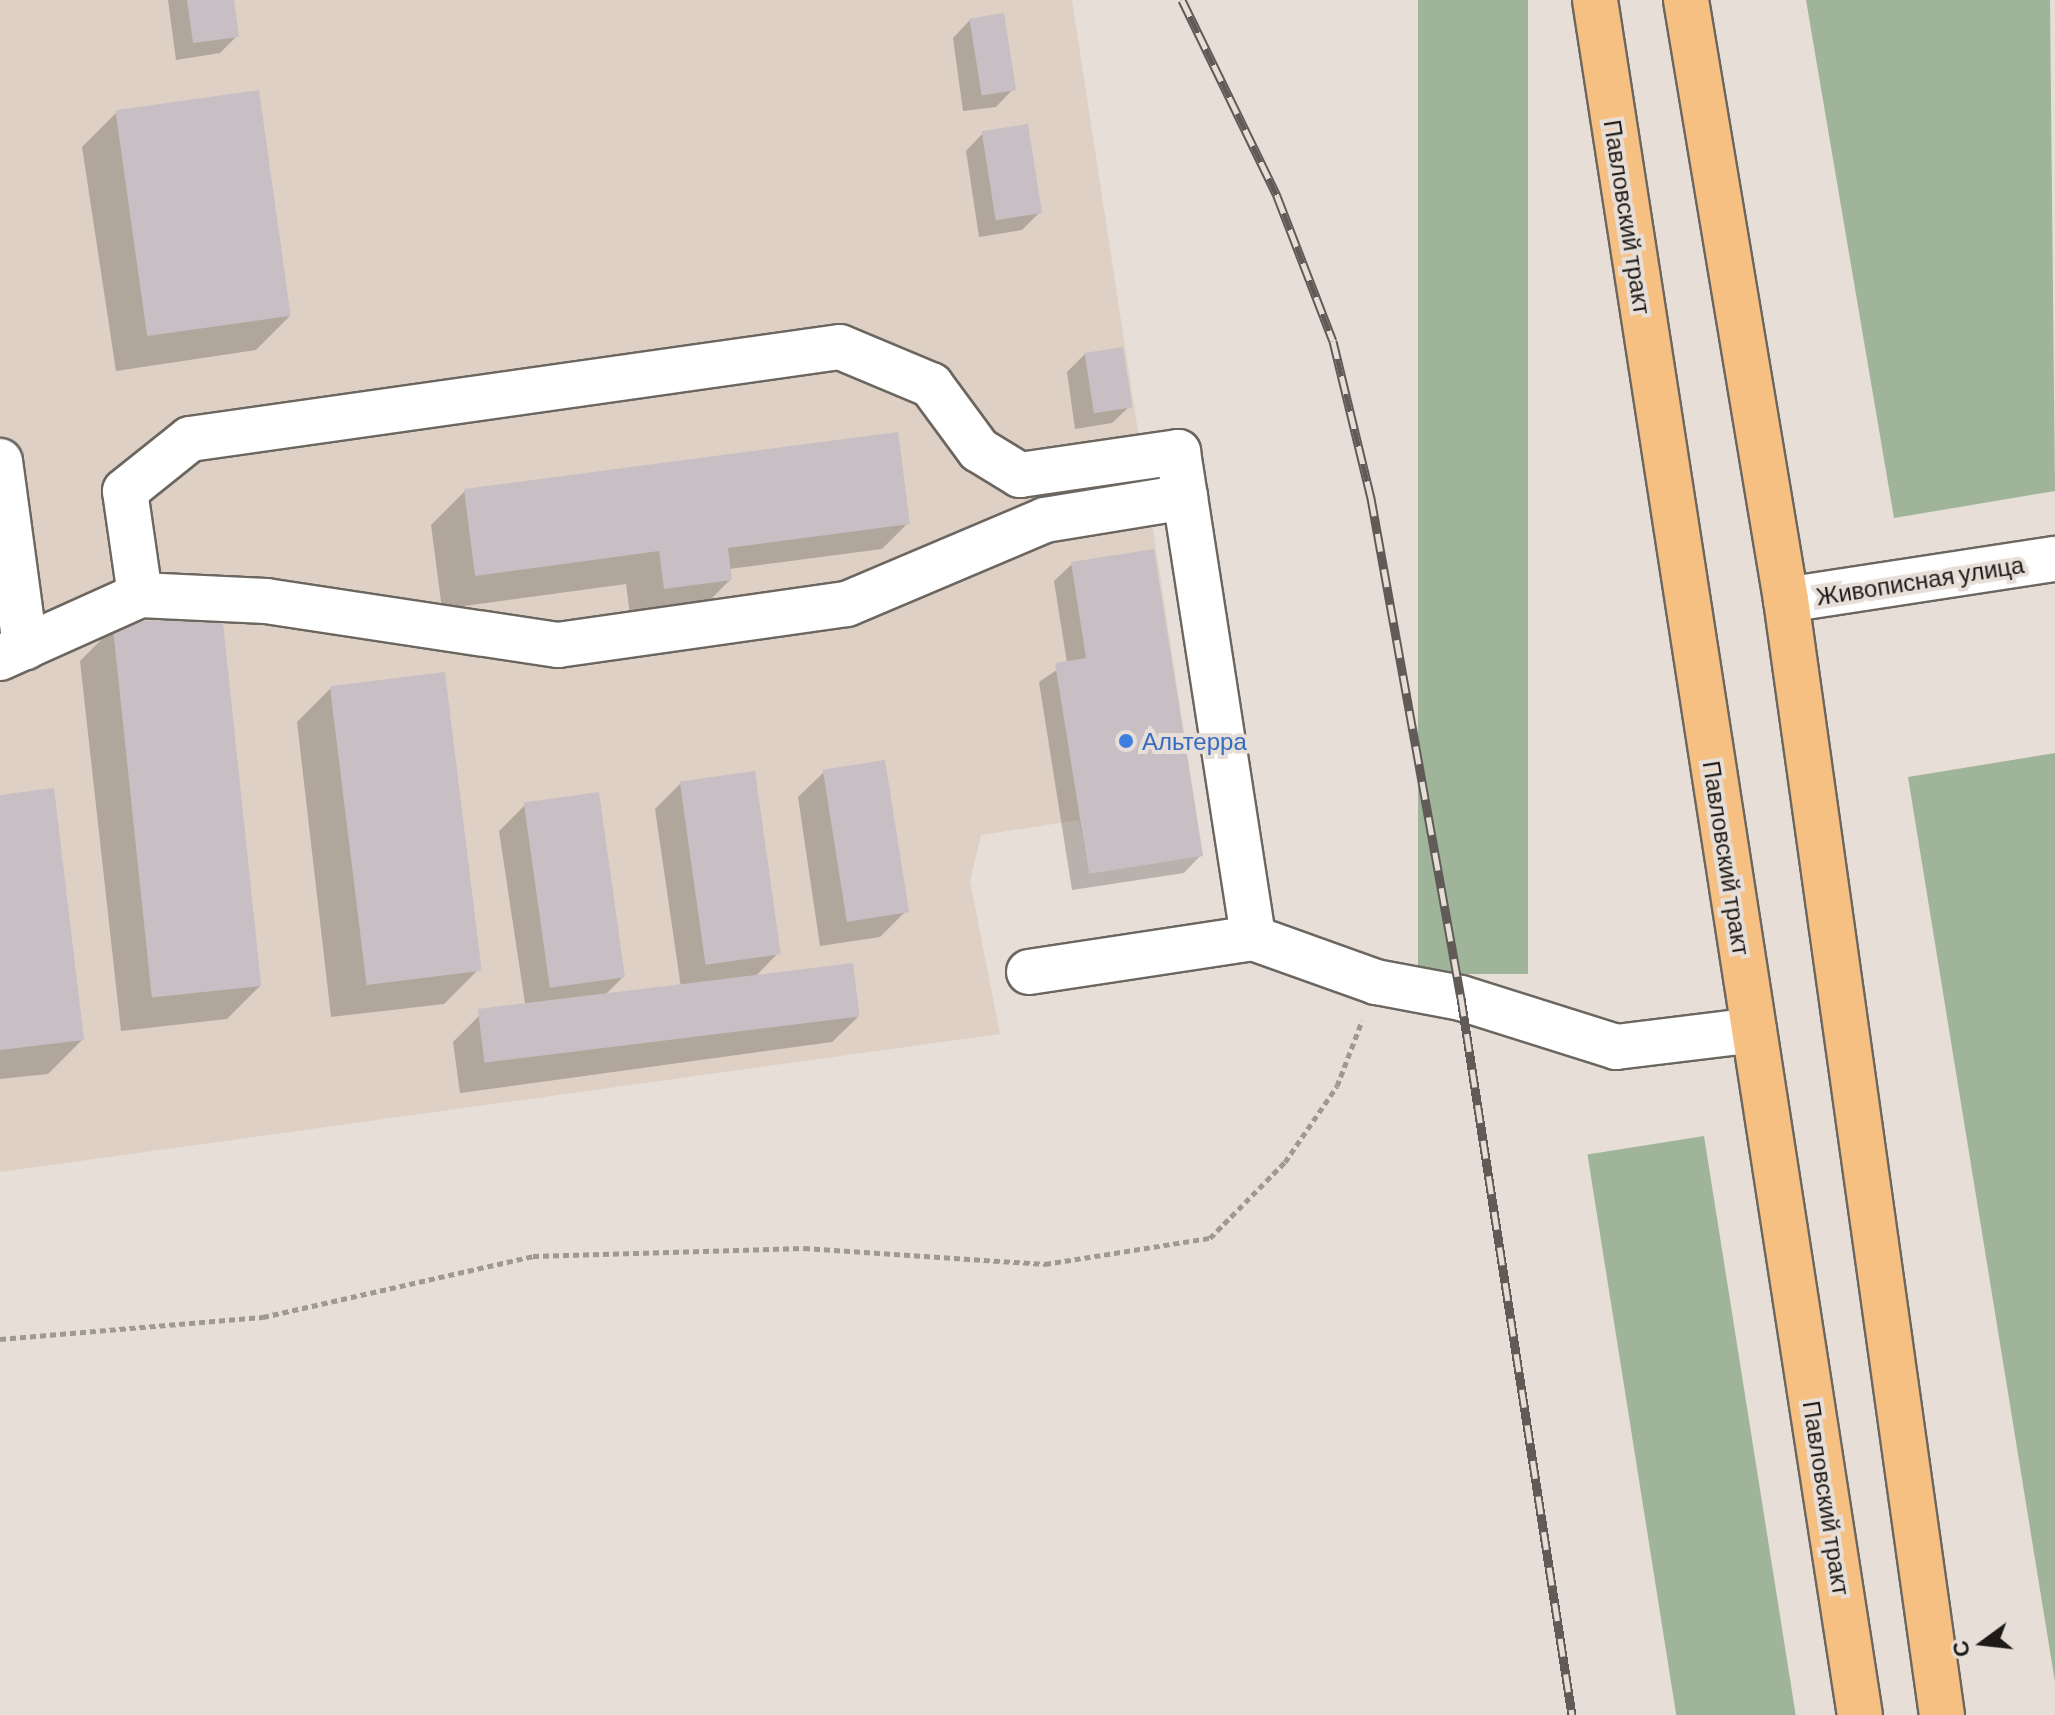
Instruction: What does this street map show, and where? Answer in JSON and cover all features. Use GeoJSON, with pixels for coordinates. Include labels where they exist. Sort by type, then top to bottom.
{"type":"FeatureCollection","features":[{"type":"Feature","properties":{"kind":"highway","name":"Павловский тракт"},"geometry":{"type":"LineString","coordinates":[[1595,0],[1860,1715]]}},
{"type":"Feature","properties":{"kind":"highway"},"geometry":{"type":"LineString","coordinates":[[1686,0],[1786,600],[1942,1715]]}},
{"type":"Feature","properties":{"kind":"street"},"geometry":{"type":"LineString","coordinates":[[140,595],[125,491],[190,439],[840,347],[931,385],[979,450],[1020,475],[1178,452],[1253,938]]}},
{"type":"Feature","properties":{"kind":"street"},"geometry":{"type":"LineString","coordinates":[[0,461],[12,652],[140,595],[266,601],[558,645],[847,604],[1045,520],[1185,497]]}},
{"type":"Feature","properties":{"kind":"street","name":"Живописная улица"},"geometry":{"type":"LineString","coordinates":[[1786,600],[2055,559]]}},
{"type":"Feature","properties":{"kind":"street"},"geometry":{"type":"LineString","coordinates":[[1029,972],[1253,938],[1376,982],[1461,998],[1616,1047],[1754,1030]]}},
{"type":"Feature","properties":{"kind":"path"},"geometry":{"type":"LineString","coordinates":[[0,1339],[263,1317],[533,1256],[804,1248],[1045,1264],[1210,1238],[1285,1162],[1337,1086],[1376,982]]}},
{"type":"Feature","properties":{"kind":"shaded area"},"geometry":{"type":"Polygon","coordinates":[[[0,0],[1072,0],[1203,856],[1089,874],[1079,820],[981,835],[970,881],[1000,1034],[0,1172],[0,0]]]}},
{"type":"Feature","properties":{"kind":"green space"},"geometry":{"type":"Polygon","coordinates":[[[1418,0],[1528,0],[1528,974],[1418,974],[1418,0]]]}},
{"type":"Feature","properties":{"kind":"green space"},"geometry":{"type":"Polygon","coordinates":[[[1806,0],[2050,0],[2055,491],[1894,518],[1806,0]]]}},
{"type":"Feature","properties":{"kind":"green space"},"geometry":{"type":"Polygon","coordinates":[[[2055,753],[2055,1682],[1908,777],[2055,753]]]}},
{"type":"Feature","properties":{"kind":"green space"},"geometry":{"type":"Polygon","coordinates":[[[1704,1136],[1796,1715],[1676,1715],[1587,1154],[1704,1136]]]}},
{"type":"Feature","properties":{"kind":"building"},"geometry":{"type":"Polygon","coordinates":[[[187,0],[234,0],[239,37],[193,43],[187,0]]]}},
{"type":"Feature","properties":{"kind":"building"},"geometry":{"type":"Polygon","coordinates":[[[1004,13],[1016,90],[982,96],[969,18],[1004,13]]]}},
{"type":"Feature","properties":{"kind":"building"},"geometry":{"type":"Polygon","coordinates":[[[259,90],[291,316],[147,336],[115,110],[259,90]]]}},
{"type":"Feature","properties":{"kind":"building"},"geometry":{"type":"Polygon","coordinates":[[[1028,124],[1042,213],[996,220],[982,131],[1028,124]]]}},
{"type":"Feature","properties":{"kind":"building"},"geometry":{"type":"Polygon","coordinates":[[[1123,347],[1133,407],[1094,413],[1084,353],[1123,347]]]}},
{"type":"Feature","properties":{"kind":"building"},"geometry":{"type":"Polygon","coordinates":[[[898,432],[910,524],[728,548],[732,580],[664,589],[659,551],[475,576],[464,489],[898,432]]]}},
{"type":"Feature","properties":{"kind":"building","name":"Альтерра"},"geometry":{"type":"Polygon","coordinates":[[[1154,549],[1203,856],[1089,874],[1055,663],[1086,658],[1071,562],[1154,549]]]}},
{"type":"Feature","properties":{"kind":"building"},"geometry":{"type":"Polygon","coordinates":[[[222,613],[261,986],[152,997],[113,624],[222,613]]]}},
{"type":"Feature","properties":{"kind":"building"},"geometry":{"type":"Polygon","coordinates":[[[445,672],[482,971],[367,985],[330,686],[445,672]]]}},
{"type":"Feature","properties":{"kind":"building"},"geometry":{"type":"Polygon","coordinates":[[[885,760],[909,912],[847,922],[823,770],[885,760]]]}},
{"type":"Feature","properties":{"kind":"building"},"geometry":{"type":"Polygon","coordinates":[[[755,771],[781,954],[705,965],[680,782],[755,771]]]}},
{"type":"Feature","properties":{"kind":"building"},"geometry":{"type":"Polygon","coordinates":[[[54,788],[84,1040],[0,1050],[0,795],[54,788]]]}},
{"type":"Feature","properties":{"kind":"building"},"geometry":{"type":"Polygon","coordinates":[[[599,792],[625,977],[550,988],[524,803],[599,792]]]}},
{"type":"Feature","properties":{"kind":"building"},"geometry":{"type":"Polygon","coordinates":[[[853,963],[860,1017],[484,1063],[478,1009],[853,963]]]}},
{"type":"Feature","properties":{"kind":"railway"},"geometry":{"type":"LineString","coordinates":[[1182,0],[1277,196],[1333,341],[1371,498],[1461,998],[1572,1715]]}},
{"type":"Feature","properties":{"kind":"place","name":"Альтерра"},"geometry":{"type":"Point","coordinates":[1126,741]}}]}
